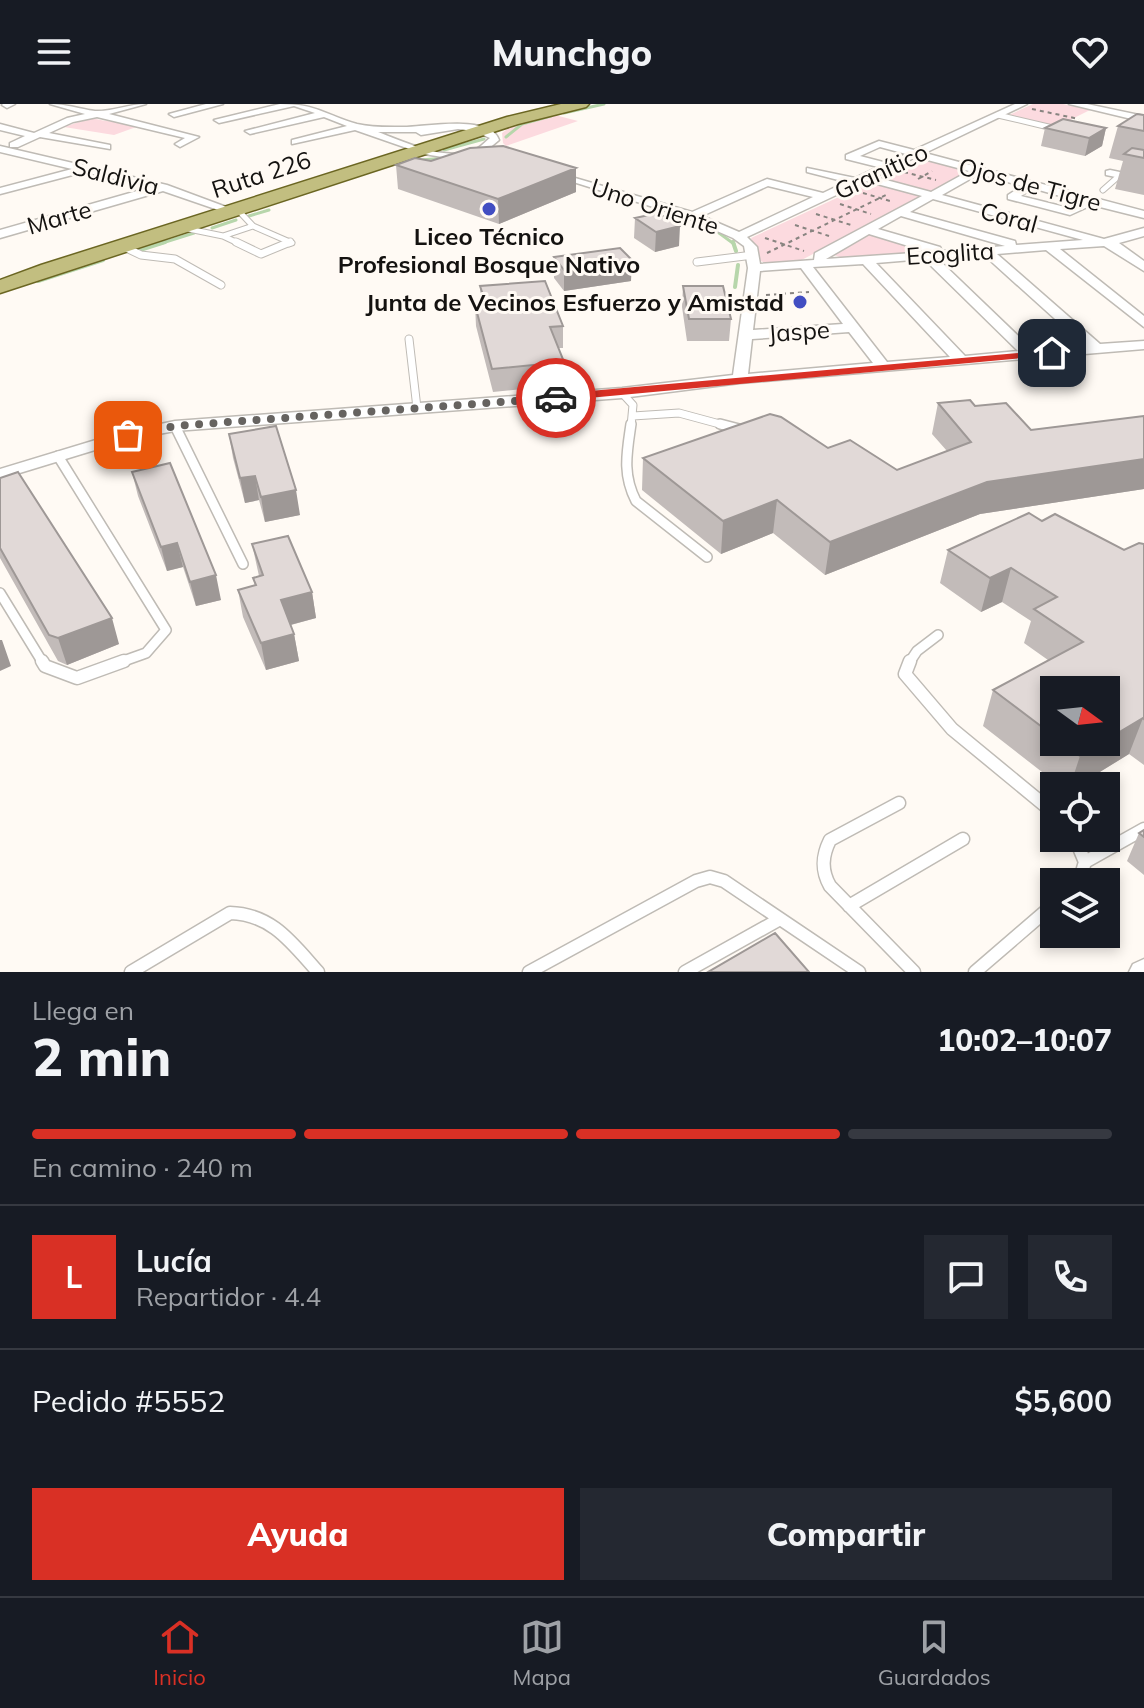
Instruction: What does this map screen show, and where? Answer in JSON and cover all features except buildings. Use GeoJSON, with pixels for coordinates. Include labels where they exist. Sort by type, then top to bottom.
{"type":"FeatureCollection","features":[{"type":"Feature","properties":{"kind":"main road"},"geometry":{"type":"LineString","coordinates":[[539,113],[562,104]]}},
{"type":"Feature","properties":{"kind":"main road"},"geometry":{"type":"LineString","coordinates":[[460,127],[513,120],[581,104]]}},
{"type":"Feature","properties":{"kind":"main road"},"geometry":{"type":"LineString","coordinates":[[492,140],[500,129],[513,120]]}},
{"type":"Feature","properties":{"kind":"main road","name":"Ruta 226"},"geometry":{"type":"LineString","coordinates":[[0,287],[404,155],[492,140]]}},
{"type":"Feature","properties":{"kind":"main road"},"geometry":{"type":"LineString","coordinates":[[404,155],[450,154]]}},
{"type":"Feature","properties":{"kind":"street"},"geometry":{"type":"LineString","coordinates":[[14,145],[62,123],[141,104]]}},
{"type":"Feature","properties":{"kind":"street"},"geometry":{"type":"LineString","coordinates":[[174,114],[218,104]]}},
{"type":"Feature","properties":{"kind":"street"},"geometry":{"type":"LineString","coordinates":[[219,120],[294,104],[396,144],[404,155]]}},
{"type":"Feature","properties":{"kind":"street"},"geometry":{"type":"LineString","coordinates":[[1074,104],[1103,107],[1141,123]]}},
{"type":"Feature","properties":{"kind":"street"},"geometry":{"type":"LineString","coordinates":[[45,112],[60,105],[194,137],[180,144]]}},
{"type":"Feature","properties":{"kind":"street","name":"Granítico"},"geometry":{"type":"LineString","coordinates":[[739,236],[917,154],[998,110],[1018,106]]}},
{"type":"Feature","properties":{"kind":"street"},"geometry":{"type":"LineString","coordinates":[[1069,125],[1103,107]]}},
{"type":"Feature","properties":{"kind":"street"},"geometry":{"type":"LineString","coordinates":[[250,131],[324,114]]}},
{"type":"Feature","properties":{"kind":"street"},"geometry":{"type":"LineString","coordinates":[[0,127],[106,147]]}},
{"type":"Feature","properties":{"kind":"street"},"geometry":{"type":"LineString","coordinates":[[296,142],[356,127],[383,130],[460,127],[492,140],[484,148],[450,154]]}},
{"type":"Feature","properties":{"kind":"street"},"geometry":{"type":"LineString","coordinates":[[404,155],[410,138],[432,129]]}},
{"type":"Feature","properties":{"kind":"street","name":"Ojos de Tigre"},"geometry":{"type":"LineString","coordinates":[[889,167],[850,157],[879,144],[1144,215]]}},
{"type":"Feature","properties":{"kind":"street","name":"Saldivia"},"geometry":{"type":"LineString","coordinates":[[0,149],[163,187],[234,210]]}},
{"type":"Feature","properties":{"kind":"street"},"geometry":{"type":"LineString","coordinates":[[450,154],[488,156]]}},
{"type":"Feature","properties":{"kind":"street"},"geometry":{"type":"LineString","coordinates":[[820,259],[866,229],[992,163]]}},
{"type":"Feature","properties":{"kind":"street"},"geometry":{"type":"LineString","coordinates":[[0,191],[85,168]]}},
{"type":"Feature","properties":{"kind":"street","name":"Uno Oriente"},"geometry":{"type":"LineString","coordinates":[[546,170],[691,217],[739,236],[758,259]]}},
{"type":"Feature","properties":{"kind":"street","name":"Coral"},"geometry":{"type":"LineString","coordinates":[[811,170],[901,187],[1117,246],[1144,267]]}},
{"type":"Feature","properties":{"kind":"street"},"geometry":{"type":"LineString","coordinates":[[1118,172],[1144,177]]}},
{"type":"Feature","properties":{"kind":"street"},"geometry":{"type":"LineString","coordinates":[[691,217],[767,182],[778,182],[825,198]]}},
{"type":"Feature","properties":{"kind":"street"},"geometry":{"type":"LineString","coordinates":[[1031,184],[1012,197],[1070,212],[1092,200]]}},
{"type":"Feature","properties":{"kind":"street","name":"Marte"},"geometry":{"type":"LineString","coordinates":[[0,234],[163,187]]}},
{"type":"Feature","properties":{"kind":"street"},"geometry":{"type":"LineString","coordinates":[[898,212],[1024,248]]}},
{"type":"Feature","properties":{"kind":"street"},"geometry":{"type":"LineString","coordinates":[[866,229],[950,253]]}},
{"type":"Feature","properties":{"kind":"street","name":"Ecoglita"},"geometry":{"type":"LineString","coordinates":[[758,259],[804,264],[820,259],[866,260],[1102,242],[1144,232]]}},
{"type":"Feature","properties":{"kind":"street"},"geometry":{"type":"LineString","coordinates":[[1048,246],[1144,323]]}},
{"type":"Feature","properties":{"kind":"street"},"geometry":{"type":"LineString","coordinates":[[987,251],[1097,349]]}},
{"type":"Feature","properties":{"kind":"street"},"geometry":{"type":"LineString","coordinates":[[927,255],[1029,354]]}},
{"type":"Feature","properties":{"kind":"street"},"geometry":{"type":"LineString","coordinates":[[740,379],[758,259]]}},
{"type":"Feature","properties":{"kind":"street"},"geometry":{"type":"LineString","coordinates":[[866,260],[961,360]]}},
{"type":"Feature","properties":{"kind":"street"},"geometry":{"type":"LineString","coordinates":[[804,264],[883,367]]}},
{"type":"Feature","properties":{"kind":"street","name":"Jaspe"},"geometry":{"type":"LineString","coordinates":[[746,335],[852,328]]}},
{"type":"Feature","properties":{"kind":"street"},"geometry":{"type":"LineString","coordinates":[[0,474],[128,435],[175,426],[622,393],[740,379],[1144,345]]}},
{"type":"Feature","properties":{"kind":"lane"},"geometry":{"type":"LineString","coordinates":[[998,110],[1069,125]]}},
{"type":"Feature","properties":{"kind":"lane"},"geometry":{"type":"LineString","coordinates":[[1103,190],[1118,172]]}},
{"type":"Feature","properties":{"kind":"lane"},"geometry":{"type":"LineString","coordinates":[[179,227],[223,236],[261,254],[292,243],[253,226],[234,210]]}},
{"type":"Feature","properties":{"kind":"lane"},"geometry":{"type":"LineString","coordinates":[[223,236],[253,226]]}},
{"type":"Feature","properties":{"kind":"lane"},"geometry":{"type":"LineString","coordinates":[[121,245],[141,255],[175,259],[221,285]]}},
{"type":"Feature","properties":{"kind":"lane"},"geometry":{"type":"LineString","coordinates":[[697,262],[758,259]]}},
{"type":"Feature","properties":{"kind":"lane"},"geometry":{"type":"LineString","coordinates":[[409,339],[417,408]]}},
{"type":"Feature","properties":{"kind":"lane"},"geometry":{"type":"LineString","coordinates":[[622,393],[633,405],[624,465],[630,492],[636,501],[707,557]]}},
{"type":"Feature","properties":{"kind":"lane"},"geometry":{"type":"LineString","coordinates":[[633,416],[655,413],[693,415],[748,432]]}},
{"type":"Feature","properties":{"kind":"lane"},"geometry":{"type":"LineString","coordinates":[[175,426],[243,564]]}},
{"type":"Feature","properties":{"kind":"lane"},"geometry":{"type":"LineString","coordinates":[[0,593],[45,666],[77,678],[146,653],[166,630],[58,456]]}},
{"type":"Feature","properties":{"kind":"lane"},"geometry":{"type":"LineString","coordinates":[[938,635],[908,660],[905,674],[912,687],[960,733],[1040,801]]}},
{"type":"Feature","properties":{"kind":"lane"},"geometry":{"type":"LineString","coordinates":[[899,803],[830,840],[824,850],[823,875],[914,972]]}},
{"type":"Feature","properties":{"kind":"lane"},"geometry":{"type":"LineString","coordinates":[[1085,862],[1144,829]]}},
{"type":"Feature","properties":{"kind":"lane"},"geometry":{"type":"LineString","coordinates":[[849,906],[963,839]]}},
{"type":"Feature","properties":{"kind":"lane"},"geometry":{"type":"LineString","coordinates":[[1081,852],[1085,862],[1083,868]]}},
{"type":"Feature","properties":{"kind":"lane"},"geometry":{"type":"LineString","coordinates":[[529,972],[704,878],[724,881],[859,972]]}},
{"type":"Feature","properties":{"kind":"lane"},"geometry":{"type":"LineString","coordinates":[[131,972],[230,913],[243,912],[267,918],[318,972]]}},
{"type":"Feature","properties":{"kind":"lane"},"geometry":{"type":"LineString","coordinates":[[975,972],[1040,916]]}},
{"type":"Feature","properties":{"kind":"lane"},"geometry":{"type":"LineString","coordinates":[[685,972],[780,919]]}},
{"type":"Feature","properties":{"kind":"path"},"geometry":{"type":"LineString","coordinates":[[1018,106],[1050,113],[1069,125]]}},
{"type":"Feature","properties":{"kind":"path"},"geometry":{"type":"LineString","coordinates":[[1042,117],[1058,109]]}},
{"type":"Feature","properties":{"kind":"path"},"geometry":{"type":"LineString","coordinates":[[758,259],[949,163]]}},
{"type":"Feature","properties":{"kind":"path"},"geometry":{"type":"LineString","coordinates":[[889,167],[951,185]]}},
{"type":"Feature","properties":{"kind":"path"},"geometry":{"type":"LineString","coordinates":[[846,188],[879,198],[898,212]]}},
{"type":"Feature","properties":{"kind":"path"},"geometry":{"type":"LineString","coordinates":[[825,198],[856,209],[898,212]]}},
{"type":"Feature","properties":{"kind":"path"},"geometry":{"type":"LineString","coordinates":[[801,210],[866,229]]}},
{"type":"Feature","properties":{"kind":"path"},"geometry":{"type":"LineString","coordinates":[[778,220],[845,241]]}},
{"type":"Feature","properties":{"kind":"path"},"geometry":{"type":"LineString","coordinates":[[759,237],[820,259]]}},
{"type":"Feature","properties":{"kind":"path"},"geometry":{"type":"LineString","coordinates":[[766,295],[824,291]]}},
{"type":"Feature","properties":{"kind":"shaded area"},"geometry":{"type":"Polygon","coordinates":[[[1033,104],[1063,104],[1090,110],[1056,127],[1009,115],[1033,104]]]}},
{"type":"Feature","properties":{"kind":"shaded area"},"geometry":{"type":"Polygon","coordinates":[[[551,114],[578,121],[506,146],[503,143],[502,133],[514,124],[551,114]]]}},
{"type":"Feature","properties":{"kind":"shaded area"},"geometry":{"type":"Polygon","coordinates":[[[91,118],[139,126],[114,135],[64,127],[91,118]]]}},
{"type":"Feature","properties":{"kind":"shaded area"},"geometry":{"type":"Polygon","coordinates":[[[918,159],[970,172],[931,191],[880,178],[918,159]]]}},
{"type":"Feature","properties":{"kind":"shaded area"},"geometry":{"type":"Polygon","coordinates":[[[871,182],[921,196],[798,262],[767,264],[761,261],[751,238],[871,182]]]}},
{"type":"Feature","properties":{"kind":"shaded area"},"geometry":{"type":"Polygon","coordinates":[[[869,232],[930,251],[844,259],[832,254],[869,232]]]}},
{"type":"Feature","properties":{"kind":"waterway"},"geometry":{"type":"LineString","coordinates":[[564,113],[604,104]]}},
{"type":"Feature","properties":{"kind":"waterway"},"geometry":{"type":"LineString","coordinates":[[506,137],[522,124],[551,116]]}},
{"type":"Feature","properties":{"kind":"waterway"},"geometry":{"type":"LineString","coordinates":[[444,150],[484,139]]}},
{"type":"Feature","properties":{"kind":"waterway"},"geometry":{"type":"LineString","coordinates":[[420,160],[446,158]]}},
{"type":"Feature","properties":{"kind":"waterway"},"geometry":{"type":"LineString","coordinates":[[249,216],[269,210]]}},
{"type":"Feature","properties":{"kind":"waterway"},"geometry":{"type":"LineString","coordinates":[[212,228],[236,220]]}},
{"type":"Feature","properties":{"kind":"waterway"},"geometry":{"type":"LineString","coordinates":[[715,230],[734,244]]}},
{"type":"Feature","properties":{"kind":"waterway"},"geometry":{"type":"LineString","coordinates":[[159,244],[194,233]]}},
{"type":"Feature","properties":{"kind":"waterway"},"geometry":{"type":"LineString","coordinates":[[140,250],[165,242]]}},
{"type":"Feature","properties":{"kind":"waterway"},"geometry":{"type":"LineString","coordinates":[[734,244],[736,251]]}},
{"type":"Feature","properties":{"kind":"waterway"},"geometry":{"type":"LineString","coordinates":[[38,281],[103,260]]}},
{"type":"Feature","properties":{"kind":"waterway"},"geometry":{"type":"LineString","coordinates":[[735,287],[738,265]]}},
{"type":"Feature","properties":{"kind":"way so far"},"geometry":{"type":"LineString","coordinates":[[128,435],[175,426],[556,398]]}},
{"type":"Feature","properties":{"kind":"place","name":"Liceo Técnico Profesional Bosque Nativo"},"geometry":{"type":"Point","coordinates":[489,209]}},
{"type":"Feature","properties":{"kind":"place","name":"Junta de Vecinos Esfuerzo y Amistad"},"geometry":{"type":"Point","coordinates":[800,302]}},
{"type":"Feature","properties":{"kind":"route"},"geometry":{"type":"LineString","coordinates":[[556,398],[1052,353]]}}]}
